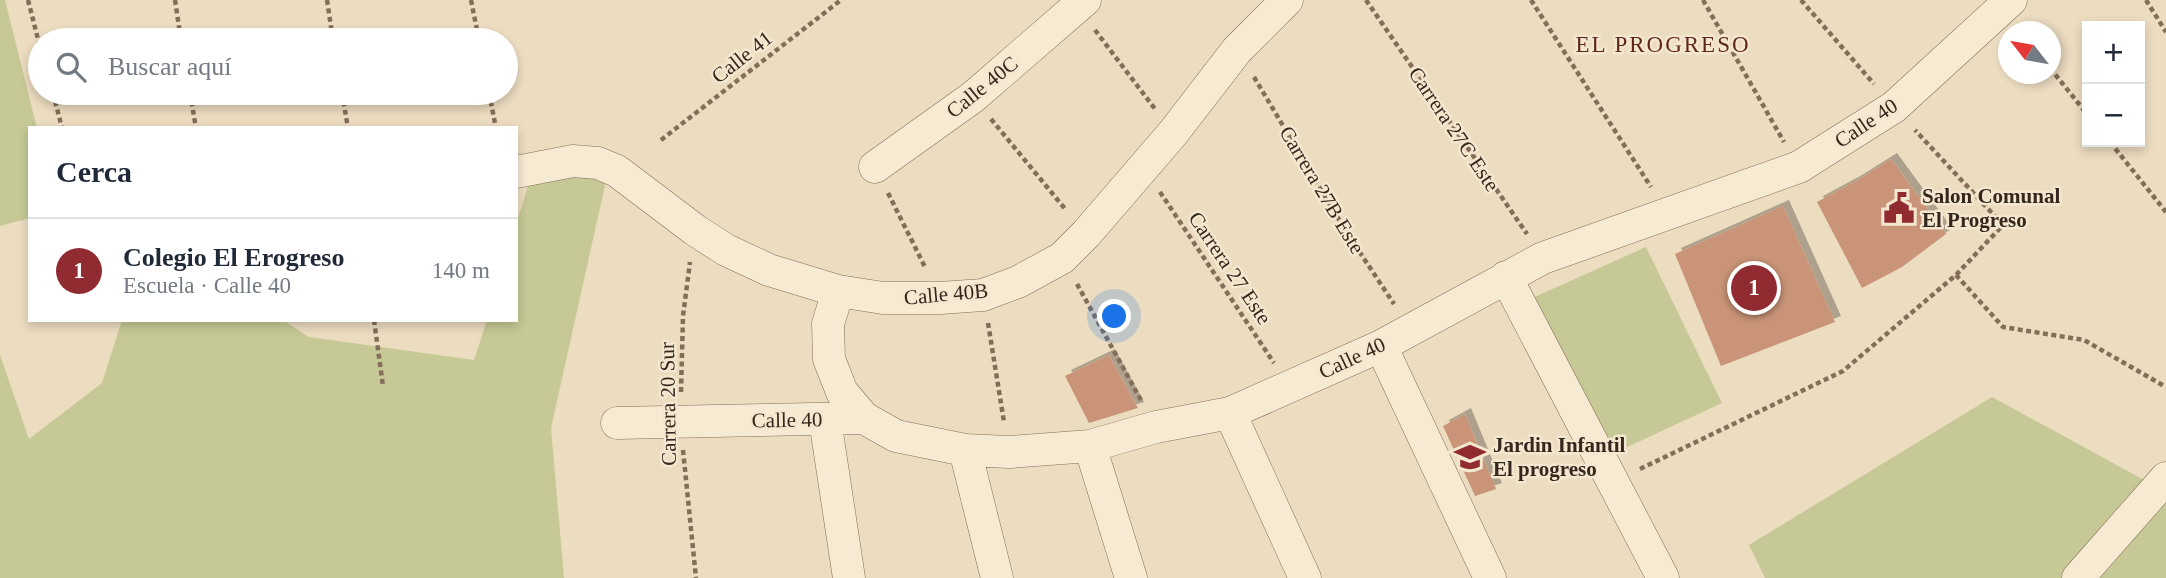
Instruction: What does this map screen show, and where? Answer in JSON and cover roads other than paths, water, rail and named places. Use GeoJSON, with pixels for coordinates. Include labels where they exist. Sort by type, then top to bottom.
{"type":"FeatureCollection","features":[{"type":"Feature","properties":{"kind":"street","name":"Calle 40B"},"geometry":{"type":"LineString","coordinates":[[518,172],[573,161],[598,163],[617,171],[726,250],[769,270],[838,291],[883,298],[983,295],[1018,282],[1062,258],[1173,133],[1237,50],[1287,0]]}},
{"type":"Feature","properties":{"kind":"street","name":"Calle 40"},"geometry":{"type":"LineString","coordinates":[[617,423],[864,418],[896,436],[964,450],[1009,452],[1090,446],[1156,427],[1230,413],[1381,346],[1543,258],[1799,167],[1894,107],[2011,0]]}},
{"type":"Feature","properties":{"kind":"street","name":"Calle 40C"},"geometry":{"type":"LineString","coordinates":[[875,167],[973,97],[1081,3]]}},
{"type":"Feature","properties":{"kind":"street"},"geometry":{"type":"LineString","coordinates":[[1506,277],[1663,578]]}},
{"type":"Feature","properties":{"kind":"street"},"geometry":{"type":"LineString","coordinates":[[838,291],[828,324],[829,359],[842,392],[864,418]]}},
{"type":"Feature","properties":{"kind":"street"},"geometry":{"type":"LineString","coordinates":[[1381,346],[1490,578]]}},
{"type":"Feature","properties":{"kind":"street"},"geometry":{"type":"LineString","coordinates":[[1230,413],[1305,578]]}},
{"type":"Feature","properties":{"kind":"street"},"geometry":{"type":"LineString","coordinates":[[825,419],[849,578]]}},
{"type":"Feature","properties":{"kind":"street"},"geometry":{"type":"LineString","coordinates":[[1090,446],[1131,578]]}},
{"type":"Feature","properties":{"kind":"street"},"geometry":{"type":"LineString","coordinates":[[964,450],[997,578]]}},
{"type":"Feature","properties":{"kind":"street"},"geometry":{"type":"LineString","coordinates":[[2078,578],[2166,478]]}},
{"type":"Feature","properties":{"kind":"place","name":"Salon Comunal El Progreso"},"geometry":{"type":"Point","coordinates":[1899,208]}},
{"type":"Feature","properties":{"kind":"place","name":"Colegio El Erogreso"},"geometry":{"type":"Point","coordinates":[1754,288]}},
{"type":"Feature","properties":{"kind":"place","name":"Jardin Infantil El progreso"},"geometry":{"type":"Point","coordinates":[1470,457]}},
{"type":"Feature","properties":{"kind":"district","name":"EL PROGRESO"},"geometry":{"type":"Point","coordinates":[1663,44]}}]}
